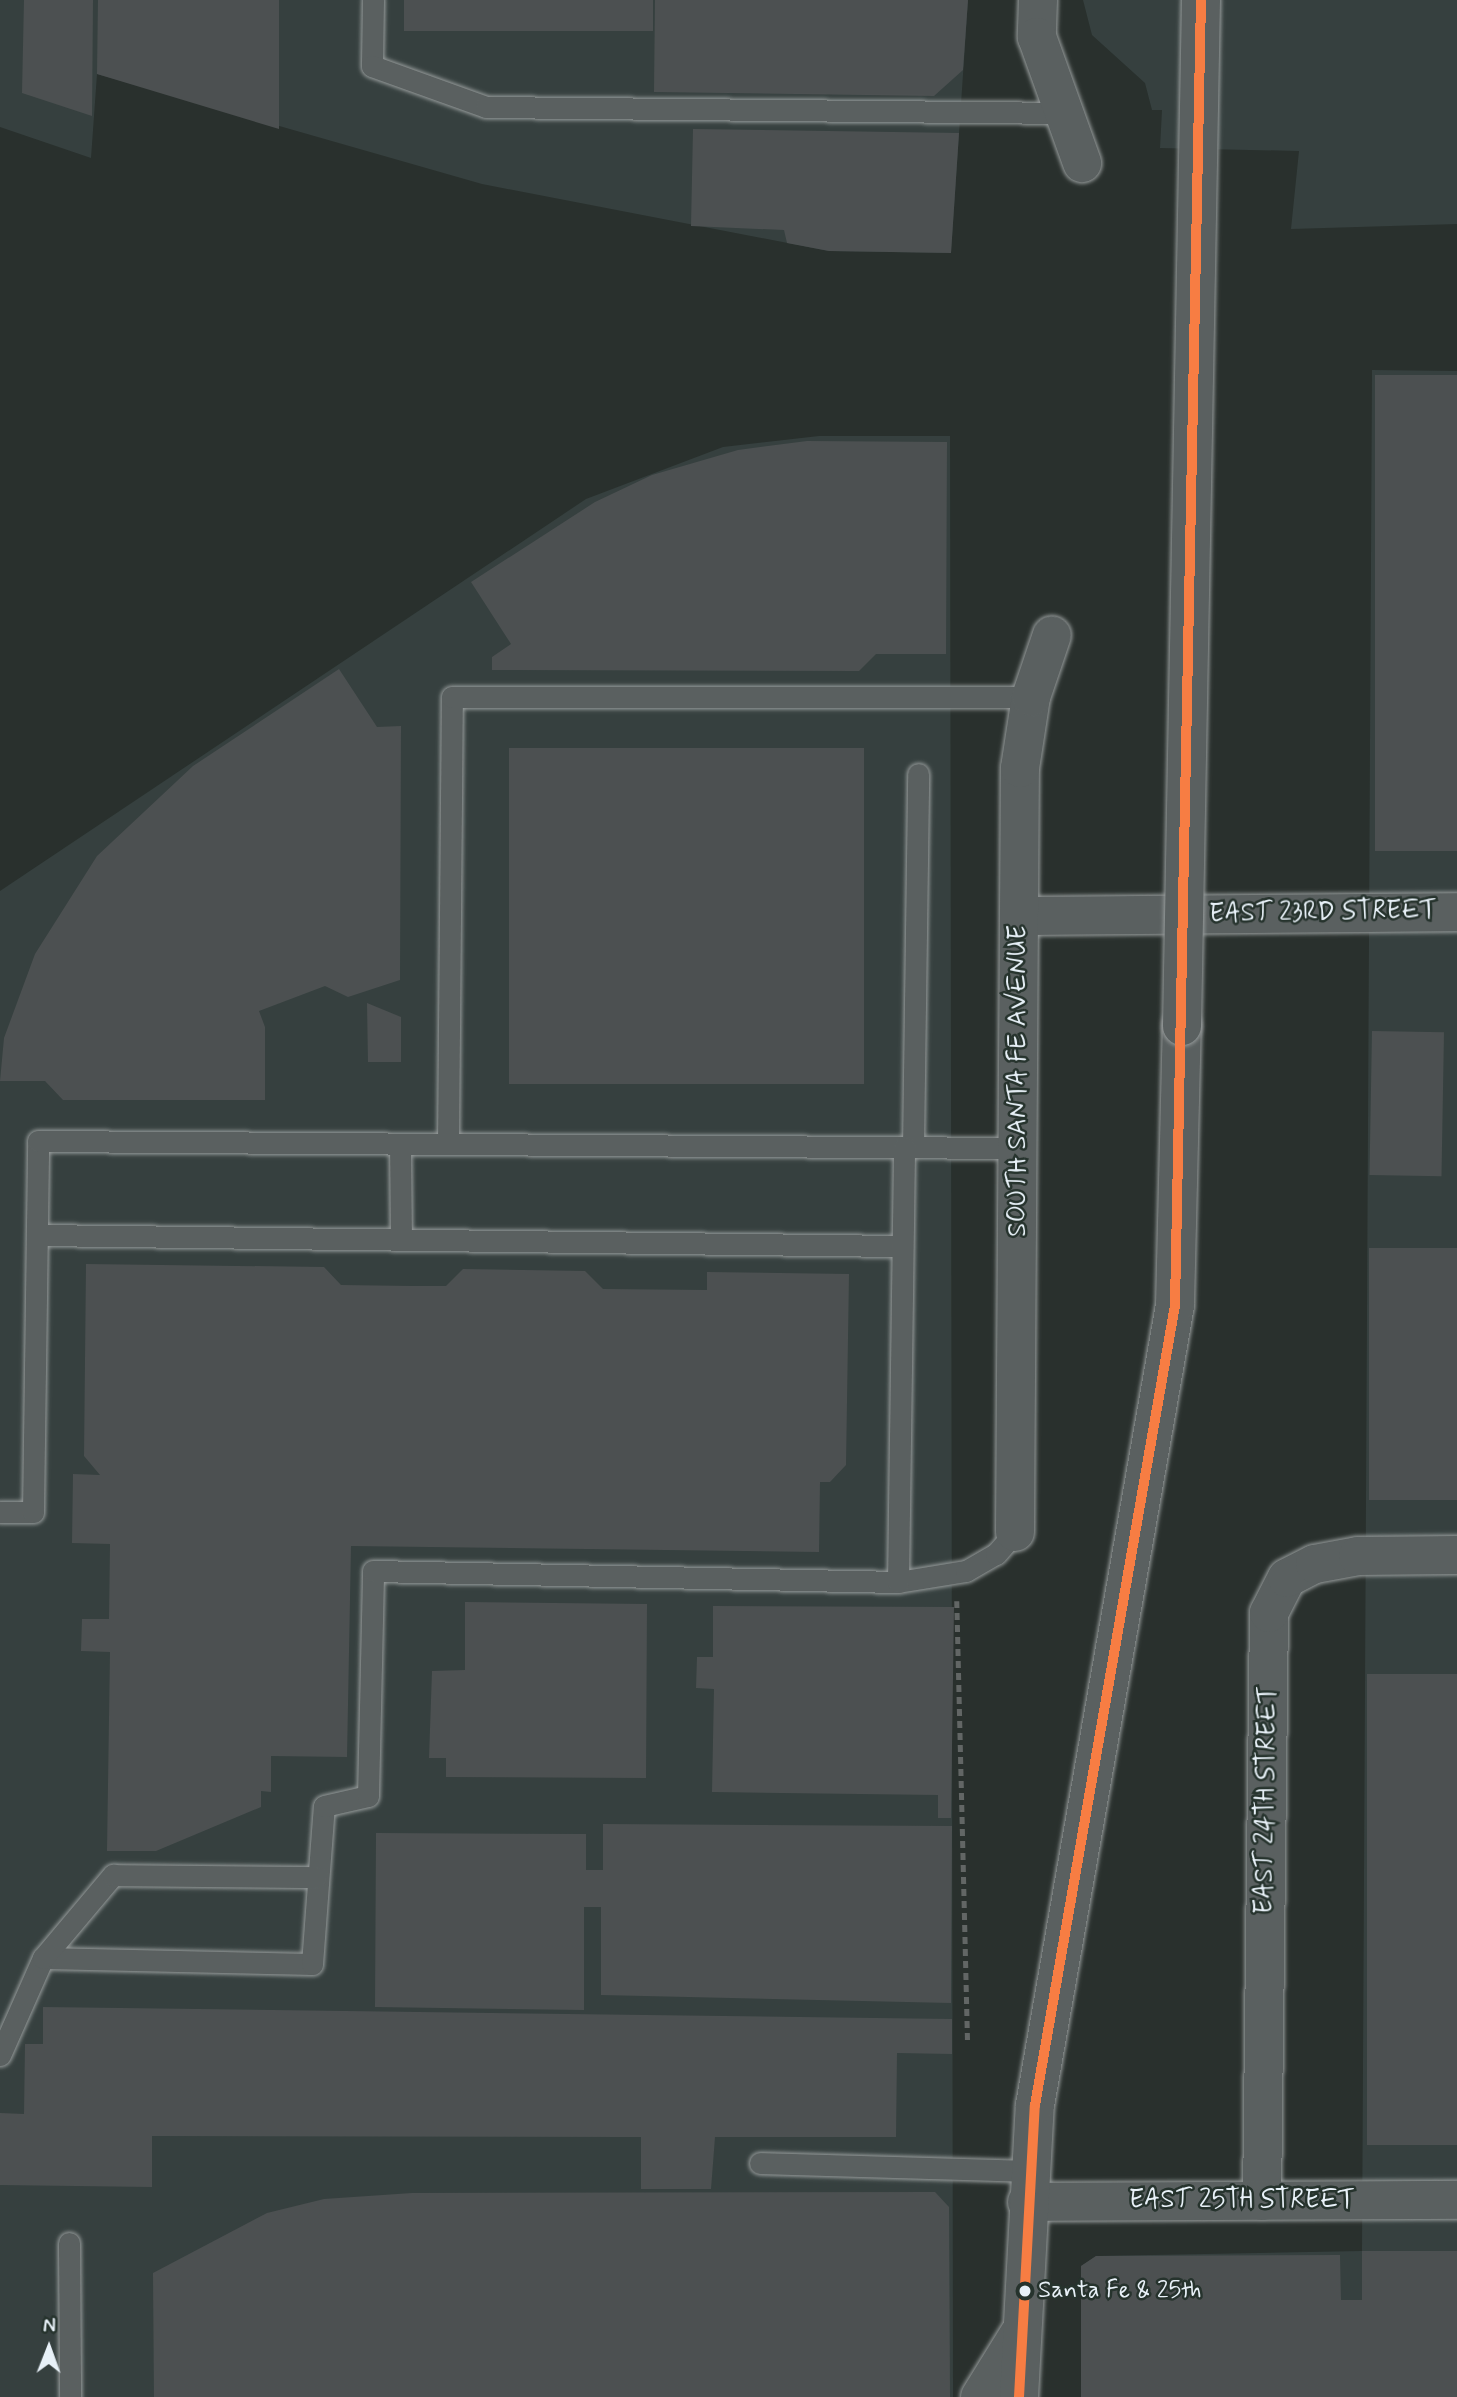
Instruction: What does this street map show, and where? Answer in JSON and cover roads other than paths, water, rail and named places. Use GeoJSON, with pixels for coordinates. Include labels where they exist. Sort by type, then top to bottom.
{"type":"FeatureCollection","features":[{"type":"Feature","properties":{"kind":"street"},"geometry":{"type":"LineString","coordinates":[[1038,0],[1037,37],[1082,163]]}},
{"type":"Feature","properties":{"kind":"street"},"geometry":{"type":"LineString","coordinates":[[1019,2397],[1019,2334],[1028,2186],[1048,2017],[1175,1305],[1201,0]]}},
{"type":"Feature","properties":{"kind":"street","name":"SOUTH SANTA FE AVENUE"},"geometry":{"type":"LineString","coordinates":[[1015,1532],[1020,768],[1031,697],[1052,635]]}},
{"type":"Feature","properties":{"kind":"street","name":"EAST 23RD STREET"},"geometry":{"type":"LineString","coordinates":[[1021,916],[1457,912]]}},
{"type":"Feature","properties":{"kind":"street","name":"EAST 24TH STREET"},"geometry":{"type":"LineString","coordinates":[[1262,2201],[1272,1605],[1287,1578],[1315,1564],[1358,1556],[1457,1555]]}},
{"type":"Feature","properties":{"kind":"street","name":"EAST 25TH STREET"},"geometry":{"type":"LineString","coordinates":[[1028,2186],[1262,2201],[1457,2200]]}},
{"type":"Feature","properties":{"kind":"street"},"geometry":{"type":"LineString","coordinates":[[980,2397],[1019,2334]]}},
{"type":"Feature","properties":{"kind":"lane"},"geometry":{"type":"LineString","coordinates":[[373,0],[372,66],[486,107],[1064,113]]}},
{"type":"Feature","properties":{"kind":"lane"},"geometry":{"type":"LineString","coordinates":[[447,1144],[452,697],[1031,697]]}},
{"type":"Feature","properties":{"kind":"lane"},"geometry":{"type":"LineString","coordinates":[[898,1581],[901,1246],[909,1147],[918,774]]}},
{"type":"Feature","properties":{"kind":"lane"},"geometry":{"type":"LineString","coordinates":[[0,1512],[33,1512],[38,1141],[1019,1148]]}},
{"type":"Feature","properties":{"kind":"lane"},"geometry":{"type":"LineString","coordinates":[[400,1143],[401,1239]]}},
{"type":"Feature","properties":{"kind":"lane"},"geometry":{"type":"LineString","coordinates":[[37,1235],[901,1246]]}},
{"type":"Feature","properties":{"kind":"lane"},"geometry":{"type":"LineString","coordinates":[[43,1958],[312,1964],[316,1877],[324,1807],[369,1796],[373,1571],[898,1581],[956,1572],[996,1554],[1015,1532]]}},
{"type":"Feature","properties":{"kind":"lane"},"geometry":{"type":"LineString","coordinates":[[0,2055],[43,1958],[113,1875],[316,1877]]}},
{"type":"Feature","properties":{"kind":"lane"},"geometry":{"type":"LineString","coordinates":[[760,2163],[1028,2186]]}},
{"type":"Feature","properties":{"kind":"lane"},"geometry":{"type":"LineString","coordinates":[[69,2244],[70,2397]]}},
{"type":"Feature","properties":{"kind":"place","name":"Santa Fe & 25th"},"geometry":{"type":"Point","coordinates":[1025,2291]}}]}
